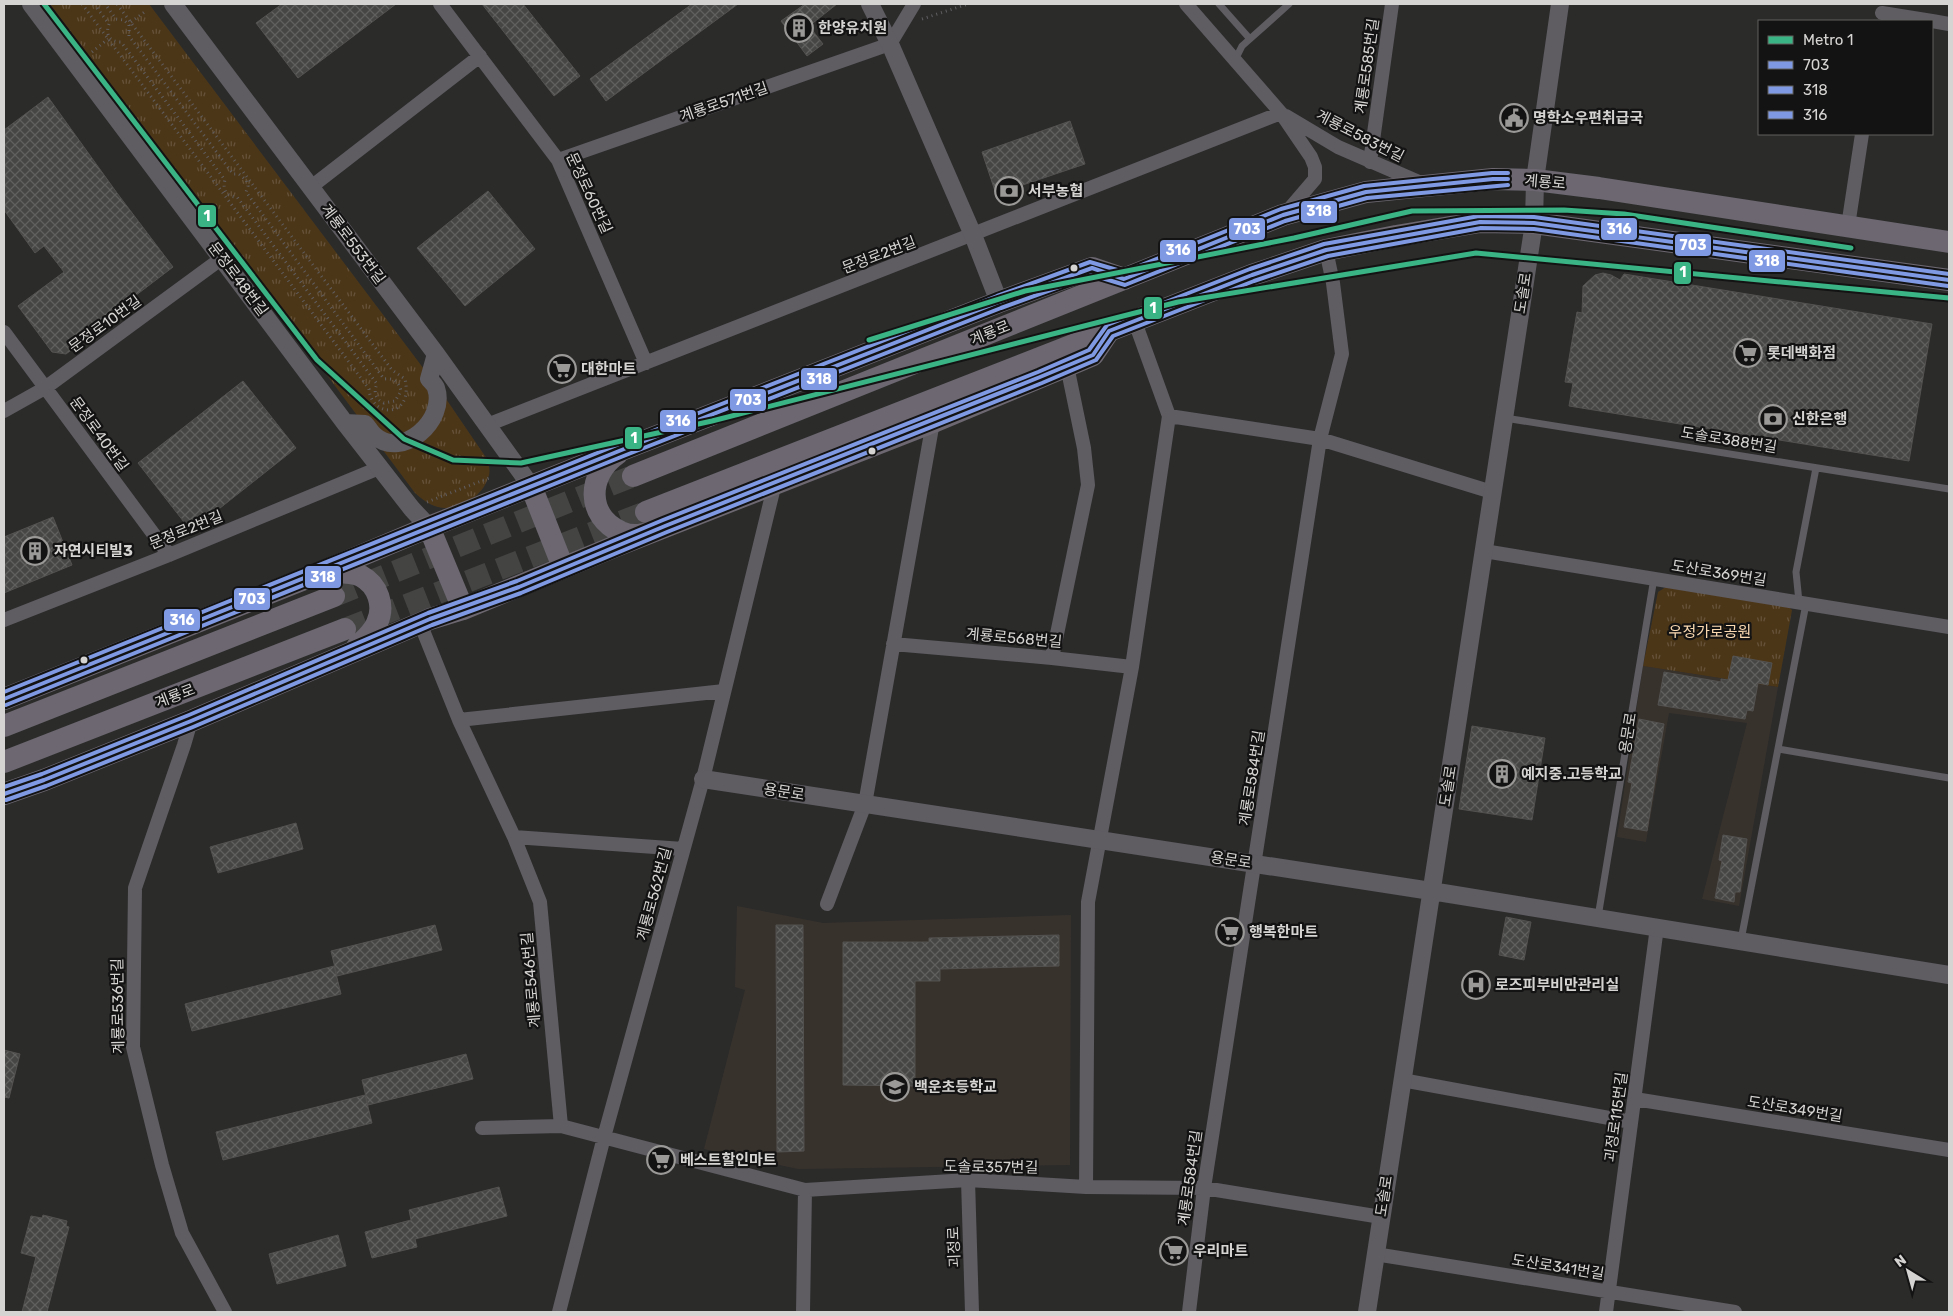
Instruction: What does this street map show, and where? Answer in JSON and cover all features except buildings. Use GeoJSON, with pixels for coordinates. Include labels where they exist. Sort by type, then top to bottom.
{"type":"FeatureCollection","features":[{"type":"Feature","properties":{"kind":"main road","name":"계룡로"},"geometry":{"type":"LineString","coordinates":[[633,476],[1283,215],[1366,192],[1493,179],[1535,180],[1599,188],[1949,242]]}},
{"type":"Feature","properties":{"kind":"main road","name":"계룡로"},"geometry":{"type":"LineString","coordinates":[[4,794],[44,780],[191,721],[420,624],[463,609],[563,567],[650,521],[1109,331],[1252,275],[1326,250],[1480,222],[1534,223],[1949,280]]}},
{"type":"Feature","properties":{"kind":"main road","name":"계룡로"},"geometry":{"type":"LineString","coordinates":[[4,699],[531,486],[999,302],[1092,268],[1124,279]]}},
{"type":"Feature","properties":{"kind":"main road","name":"계룡로"},"geometry":{"type":"LineString","coordinates":[[650,521],[775,483],[933,422],[1093,355],[1109,331]]}},
{"type":"Feature","properties":{"kind":"main road"},"geometry":{"type":"LineString","coordinates":[[624,449],[603,466],[596,478],[594,492],[596,506],[608,524],[626,534],[640,535],[650,521]]}},
{"type":"Feature","properties":{"kind":"main road"},"geometry":{"type":"LineString","coordinates":[[531,486],[563,567]]}},
{"type":"Feature","properties":{"kind":"main road"},"geometry":{"type":"LineString","coordinates":[[430,527],[463,609]]}},
{"type":"Feature","properties":{"kind":"main road"},"geometry":{"type":"LineString","coordinates":[[322,572],[349,573],[360,576],[370,582],[377,591],[381,614],[377,625],[353,652]]}},
{"type":"Feature","properties":{"kind":"main road"},"geometry":{"type":"LineString","coordinates":[[4,726],[334,596]]}},
{"type":"Feature","properties":{"kind":"main road","name":"계룡로"},"geometry":{"type":"LineString","coordinates":[[4,762],[345,629]]}},
{"type":"Feature","properties":{"kind":"street","name":"문정로48번길"},"geometry":{"type":"LineString","coordinates":[[31,4],[379,468],[412,509],[430,527]]}},
{"type":"Feature","properties":{"kind":"street","name":"계룡로553번길"},"geometry":{"type":"LineString","coordinates":[[173,4],[436,354],[531,486]]}},
{"type":"Feature","properties":{"kind":"street","name":"문정로60번길"},"geometry":{"type":"LineString","coordinates":[[440,4],[558,160],[646,363]]}},
{"type":"Feature","properties":{"kind":"street"},"geometry":{"type":"LineString","coordinates":[[870,4],[890,44],[973,235],[999,302]]}},
{"type":"Feature","properties":{"kind":"street"},"geometry":{"type":"LineString","coordinates":[[890,44],[914,4]]}},
{"type":"Feature","properties":{"kind":"street","name":"계룡로583번길"},"geometry":{"type":"LineString","coordinates":[[1186,4],[1281,113],[1311,157],[1315,167],[1315,179],[1283,215]]}},
{"type":"Feature","properties":{"kind":"street","name":"계룡로585번길"},"geometry":{"type":"LineString","coordinates":[[1370,162],[1392,4]]}},
{"type":"Feature","properties":{"kind":"street","name":"도솔로"},"geometry":{"type":"LineString","coordinates":[[1366,1312],[1534,223],[1535,180],[1560,4]]}},
{"type":"Feature","properties":{"kind":"street"},"geometry":{"type":"LineString","coordinates":[[1882,13],[1926,20]]}},
{"type":"Feature","properties":{"kind":"street"},"geometry":{"type":"LineString","coordinates":[[1933,21],[1949,24]]}},
{"type":"Feature","properties":{"kind":"street","name":"계룡로571번길"},"geometry":{"type":"LineString","coordinates":[[558,160],[890,44]]}},
{"type":"Feature","properties":{"kind":"street"},"geometry":{"type":"LineString","coordinates":[[311,187],[480,56]]}},
{"type":"Feature","properties":{"kind":"street","name":"계룡로583번길"},"geometry":{"type":"LineString","coordinates":[[1281,113],[1338,147],[1426,186]]}},
{"type":"Feature","properties":{"kind":"street","name":"문정로2번길"},"geometry":{"type":"LineString","coordinates":[[487,425],[1281,113]]}},
{"type":"Feature","properties":{"kind":"street"},"geometry":{"type":"LineString","coordinates":[[1848,226],[1862,135]]}},
{"type":"Feature","properties":{"kind":"street","name":"계룡로584번길"},"geometry":{"type":"LineString","coordinates":[[1188,1312],[1204,1188],[1320,439],[1342,354],[1333,283],[1326,250]]}},
{"type":"Feature","properties":{"kind":"street","name":"문정로10번길"},"geometry":{"type":"LineString","coordinates":[[4,410],[45,388],[222,258]]}},
{"type":"Feature","properties":{"kind":"street"},"geometry":{"type":"LineString","coordinates":[[1086,1187],[1088,902],[1132,667],[1169,416],[1135,322]]}},
{"type":"Feature","properties":{"kind":"street","name":"문정로40번길"},"geometry":{"type":"LineString","coordinates":[[4,332],[169,555]]}},
{"type":"Feature","properties":{"kind":"street"},"geometry":{"type":"LineString","coordinates":[[345,423],[365,424],[375,437],[393,444],[414,438],[429,424],[436,405],[436,389],[429,379],[436,354]]}},
{"type":"Feature","properties":{"kind":"street"},"geometry":{"type":"LineString","coordinates":[[1052,658],[1088,485],[1084,448],[1067,366]]}},
{"type":"Feature","properties":{"kind":"street"},"geometry":{"type":"LineString","coordinates":[[1169,416],[1320,439],[1492,492]]}},
{"type":"Feature","properties":{"kind":"street"},"geometry":{"type":"LineString","coordinates":[[827,904],[865,804],[933,422]]}},
{"type":"Feature","properties":{"kind":"street","name":"문정로2번길"},"geometry":{"type":"LineString","coordinates":[[4,620],[169,555],[379,468]]}},
{"type":"Feature","properties":{"kind":"street","name":"계룡로562번길"},"geometry":{"type":"LineString","coordinates":[[558,1312],[604,1137],[703,779],[775,483]]}},
{"type":"Feature","properties":{"kind":"street","name":"도산로369번길"},"geometry":{"type":"LineString","coordinates":[[1484,551],[1949,627]]}},
{"type":"Feature","properties":{"kind":"street","name":"계룡로546번길"},"geometry":{"type":"LineString","coordinates":[[420,624],[459,720],[514,837],[540,902],[561,1126]]}},
{"type":"Feature","properties":{"kind":"street","name":"계룡로568번길"},"geometry":{"type":"LineString","coordinates":[[893,644],[1132,667]]}},
{"type":"Feature","properties":{"kind":"street"},"geometry":{"type":"LineString","coordinates":[[459,720],[724,691]]}},
{"type":"Feature","properties":{"kind":"street","name":"계룡로536번길"},"geometry":{"type":"LineString","coordinates":[[191,721],[135,888],[133,1047],[162,1165],[182,1233],[225,1312]]}},
{"type":"Feature","properties":{"kind":"street","name":"용문로"},"geometry":{"type":"LineString","coordinates":[[703,779],[1431,891],[1949,975]]}},
{"type":"Feature","properties":{"kind":"street"},"geometry":{"type":"LineString","coordinates":[[514,837],[683,849]]}},
{"type":"Feature","properties":{"kind":"street","name":"괴정로115번길"},"geometry":{"type":"LineString","coordinates":[[1606,1312],[1656,927]]}},
{"type":"Feature","properties":{"kind":"street"},"geometry":{"type":"LineString","coordinates":[[1402,1080],[1631,1122]]}},
{"type":"Feature","properties":{"kind":"street","name":"도산로349번길"},"geometry":{"type":"LineString","coordinates":[[1635,1099],[1949,1150]]}},
{"type":"Feature","properties":{"kind":"street"},"geometry":{"type":"LineString","coordinates":[[482,1128],[561,1126],[604,1137]]}},
{"type":"Feature","properties":{"kind":"street","name":"도솔로357번길"},"geometry":{"type":"LineString","coordinates":[[604,1137],[805,1190],[968,1180],[1086,1187],[1204,1188],[1381,1218]]}},
{"type":"Feature","properties":{"kind":"street","name":"괴정로"},"geometry":{"type":"LineString","coordinates":[[968,1180],[972,1312]]}},
{"type":"Feature","properties":{"kind":"street"},"geometry":{"type":"LineString","coordinates":[[802,1312],[805,1190]]}},
{"type":"Feature","properties":{"kind":"street","name":"도산로341번길"},"geometry":{"type":"LineString","coordinates":[[1376,1254],[1735,1312]]}},
{"type":"Feature","properties":{"kind":"lane"},"geometry":{"type":"LineString","coordinates":[[1219,4],[1250,39]]}},
{"type":"Feature","properties":{"kind":"lane"},"geometry":{"type":"LineString","coordinates":[[1235,60],[1242,46],[1288,4]]}},
{"type":"Feature","properties":{"kind":"lane","name":"도솔로388번길"},"geometry":{"type":"LineString","coordinates":[[1504,418],[1949,489]]}},
{"type":"Feature","properties":{"kind":"lane"},"geometry":{"type":"LineString","coordinates":[[1740,941],[1805,609],[1799,602],[1796,572],[1816,468]]}},
{"type":"Feature","properties":{"kind":"lane","name":"용문로"},"geometry":{"type":"LineString","coordinates":[[1598,918],[1654,578]]}},
{"type":"Feature","properties":{"kind":"lane"},"geometry":{"type":"LineString","coordinates":[[1778,749],[1949,778]]}},
{"type":"Feature","properties":{"kind":"path"},"geometry":{"type":"LineString","coordinates":[[82,4],[225,193],[369,389],[373,403],[380,408],[389,410],[400,407],[406,399],[408,389],[405,379],[392,370],[117,4]]}},
{"type":"Feature","properties":{"kind":"path"},"geometry":{"type":"LineString","coordinates":[[94,4],[109,24],[107,33],[111,39],[121,42],[225,180],[225,193]]}},
{"type":"Feature","properties":{"kind":"path"},"geometry":{"type":"LineString","coordinates":[[105,4],[116,19],[127,22],[130,28],[129,36],[233,174],[239,174],[246,178],[248,186],[246,192],[384,379],[392,379],[398,384],[400,395],[395,401],[384,403],[378,399],[375,392],[377,384],[237,197],[225,193]]}},
{"type":"Feature","properties":{"kind":"path"},"geometry":{"type":"LineString","coordinates":[[906,17],[921,20],[968,4]]}},
{"type":"Feature","properties":{"kind":"path"},"geometry":{"type":"LineString","coordinates":[[131,22],[146,11]]}},
{"type":"Feature","properties":{"kind":"path"},"geometry":{"type":"LineString","coordinates":[[92,52],[108,40]]}},
{"type":"Feature","properties":{"kind":"path"},"geometry":{"type":"LineString","coordinates":[[426,502],[489,478]]}},
{"type":"Feature","properties":{"kind":"shaded area"},"geometry":{"type":"Polygon","coordinates":[[[1643,666],[1778,687],[1739,906],[1702,899],[1747,723],[1669,713],[1646,842],[1617,837],[1643,666]]]}},
{"type":"Feature","properties":{"kind":"shaded area","name":"백운초등학교"},"geometry":{"type":"Polygon","coordinates":[[[737,906],[823,923],[1071,915],[1070,1165],[798,1169],[704,1149],[745,990],[735,987],[737,906]]]}},
{"type":"Feature","properties":{"kind":"green space"},"geometry":{"type":"Polygon","coordinates":[[[50,4],[149,4],[442,393],[487,459],[489,476],[485,485],[475,497],[461,505],[446,508],[432,505],[415,493],[50,4]]]}},
{"type":"Feature","properties":{"kind":"green space","name":"우정가로공원"},"geometry":{"type":"Polygon","coordinates":[[[1677,580],[1778,598],[1792,610],[1778,687],[1643,666],[1658,592],[1677,580]]]}},
{"type":"Feature","properties":{"kind":"tunnel"},"geometry":{"type":"LineString","coordinates":[[334,596],[633,476]]}},
{"type":"Feature","properties":{"kind":"tunnel"},"geometry":{"type":"LineString","coordinates":[[345,629],[646,512]]}},
{"type":"Feature","properties":{"kind":"metro line","name":"1"},"geometry":{"type":"LineString","coordinates":[[44,4],[317,360],[404,439],[453,460],[521,463],[712,421],[1178,302],[1476,253],[1949,298]]}},
{"type":"Feature","properties":{"kind":"metro line","name":"1"},"geometry":{"type":"LineString","coordinates":[[869,340],[1025,291],[1294,238],[1412,211],[1564,210],[1624,214],[1851,248]]}},
{"type":"Feature","properties":{"kind":"transit line","name":"316"},"geometry":{"type":"LineString","coordinates":[[4,692],[622,443],[997,296],[1090,262],[1124,272],[1281,209],[1364,186],[1508,173]]}},
{"type":"Feature","properties":{"kind":"transit line","name":"703"},"geometry":{"type":"LineString","coordinates":[[4,699],[624,449],[999,302],[1092,268],[1124,279],[1283,215],[1366,192],[1508,179]]}},
{"type":"Feature","properties":{"kind":"transit line","name":"318"},"geometry":{"type":"LineString","coordinates":[[6,705],[626,455],[1001,308],[1092,275],[1125,285],[1285,221],[1367,198],[1508,185]]}},
{"type":"Feature","properties":{"kind":"transit line","name":"316"},"geometry":{"type":"LineString","coordinates":[[4,787],[42,774],[189,715],[428,613],[517,581],[663,520],[1038,372],[1089,350],[1107,325],[1250,269],[1324,244],[1479,216],[1534,217],[1949,274]]}},
{"type":"Feature","properties":{"kind":"transit line","name":"703"},"geometry":{"type":"LineString","coordinates":[[4,794],[44,780],[191,721],[430,619],[519,587],[665,526],[1040,377],[1093,355],[1109,331],[1252,275],[1326,250],[1480,222],[1534,223],[1949,280]]}},
{"type":"Feature","properties":{"kind":"transit line","name":"318"},"geometry":{"type":"LineString","coordinates":[[6,800],[46,786],[193,727],[432,625],[521,593],[667,532],[1042,383],[1096,360],[1113,336],[1254,281],[1328,256],[1481,228],[1534,229],[1948,286]]}},
{"type":"Feature","properties":{"kind":"place","name":"한양유치원"},"geometry":{"type":"Point","coordinates":[799,28]}},
{"type":"Feature","properties":{"kind":"place","name":"명학소우편취급국"},"geometry":{"type":"Point","coordinates":[1514,118]}},
{"type":"Feature","properties":{"kind":"place","name":"서부농협"},"geometry":{"type":"Point","coordinates":[1009,191]}},
{"type":"Feature","properties":{"kind":"place","name":"롯데백화점"},"geometry":{"type":"Point","coordinates":[1748,353]}},
{"type":"Feature","properties":{"kind":"place","name":"대한마트"},"geometry":{"type":"Point","coordinates":[562,369]}},
{"type":"Feature","properties":{"kind":"place","name":"신한은행"},"geometry":{"type":"Point","coordinates":[1773,419]}},
{"type":"Feature","properties":{"kind":"place","name":"자연시티빌3"},"geometry":{"type":"Point","coordinates":[35,551]}},
{"type":"Feature","properties":{"kind":"place","name":"예지중.고등학교"},"geometry":{"type":"Point","coordinates":[1502,774]}},
{"type":"Feature","properties":{"kind":"place","name":"행복한마트"},"geometry":{"type":"Point","coordinates":[1230,932]}},
{"type":"Feature","properties":{"kind":"place","name":"로즈피부비만관리실"},"geometry":{"type":"Point","coordinates":[1476,985]}},
{"type":"Feature","properties":{"kind":"place","name":"백운초등학교"},"geometry":{"type":"Point","coordinates":[895,1087]}},
{"type":"Feature","properties":{"kind":"place","name":"베스트할인마트"},"geometry":{"type":"Point","coordinates":[661,1160]}},
{"type":"Feature","properties":{"kind":"place","name":"우리마트"},"geometry":{"type":"Point","coordinates":[1174,1251]}}]}
